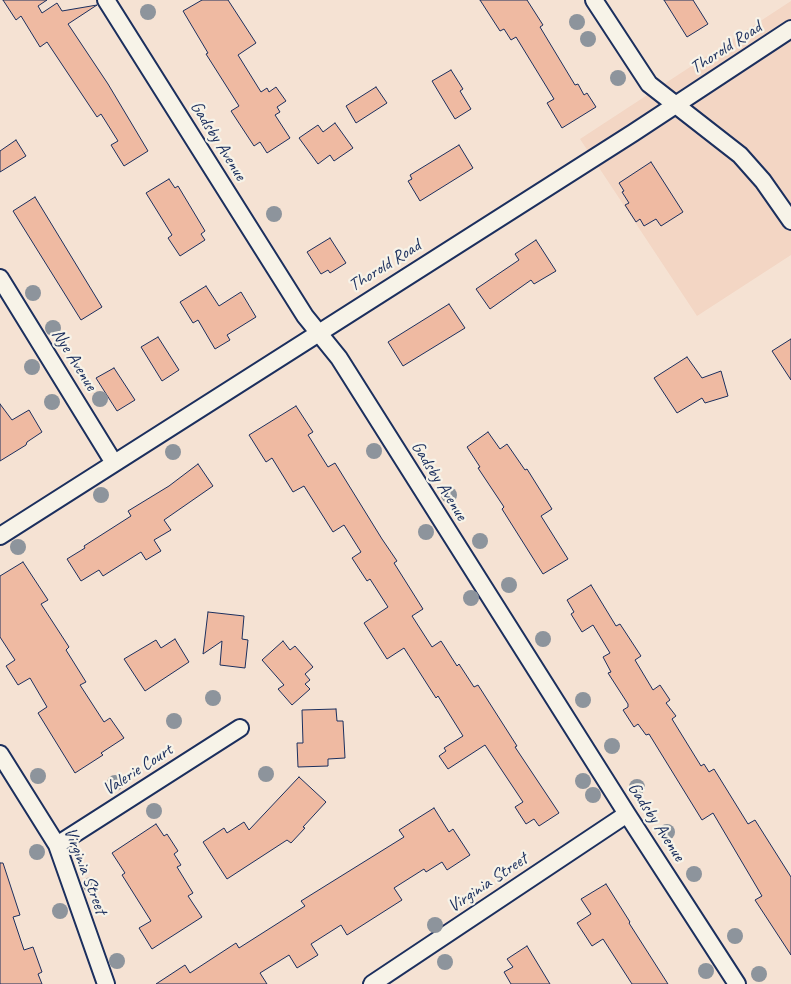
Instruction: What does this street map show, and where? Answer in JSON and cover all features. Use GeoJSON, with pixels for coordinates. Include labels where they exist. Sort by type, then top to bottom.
{"type":"FeatureCollection","features":[{"type":"Feature","properties":{"kind":"street","name":"Gadsby Avenue"},"geometry":{"type":"LineString","coordinates":[[106,0],[305,316],[338,358],[737,984]]}},
{"type":"Feature","properties":{"kind":"street"},"geometry":{"type":"LineString","coordinates":[[594,0],[649,84],[740,155],[763,181],[791,221]]}},
{"type":"Feature","properties":{"kind":"street","name":"Thorold Road"},"geometry":{"type":"LineString","coordinates":[[0,536],[791,30]]}},
{"type":"Feature","properties":{"kind":"street","name":"Nye Avenue"},"geometry":{"type":"LineString","coordinates":[[0,278],[114,463]]}},
{"type":"Feature","properties":{"kind":"street","name":"Valerie Court"},"geometry":{"type":"LineString","coordinates":[[57,845],[240,728]]}},
{"type":"Feature","properties":{"kind":"street","name":"Virginia Street"},"geometry":{"type":"LineString","coordinates":[[0,754],[57,845],[106,984]]}},
{"type":"Feature","properties":{"kind":"street","name":"Virginia Street"},"geometry":{"type":"LineString","coordinates":[[372,984],[627,814]]}},
{"type":"Feature","properties":{"kind":"shaded area"},"geometry":{"type":"Polygon","coordinates":[[[791,1],[791,255],[697,316],[580,139],[791,1]]]}},
{"type":"Feature","properties":{"kind":"building"},"geometry":{"type":"Polygon","coordinates":[[[3,0],[47,0],[38,6],[42,13],[57,3],[62,11],[97,5],[68,24],[108,84],[148,151],[124,166],[111,145],[118,141],[101,114],[97,117],[47,42],[40,47],[21,16],[16,20],[3,0]]]}},
{"type":"Feature","properties":{"kind":"building"},"geometry":{"type":"Polygon","coordinates":[[[202,0],[228,0],[256,43],[238,55],[261,92],[267,88],[269,92],[276,87],[286,101],[277,107],[280,112],[275,115],[290,138],[267,153],[260,142],[254,146],[231,111],[239,106],[206,54],[208,53],[183,11],[202,0]]]}},
{"type":"Feature","properties":{"kind":"building"},"geometry":{"type":"Polygon","coordinates":[[[480,0],[527,0],[543,25],[540,27],[575,85],[578,84],[584,95],[587,93],[596,107],[562,128],[547,103],[554,99],[516,37],[511,40],[504,29],[500,31],[480,0]]]}},
{"type":"Feature","properties":{"kind":"building"},"geometry":{"type":"Polygon","coordinates":[[[664,0],[693,0],[708,24],[687,37],[664,0]]]}},
{"type":"Feature","properties":{"kind":"building"},"geometry":{"type":"Polygon","coordinates":[[[451,70],[463,89],[460,91],[471,109],[455,119],[432,81],[451,70]]]}},
{"type":"Feature","properties":{"kind":"building"},"geometry":{"type":"Polygon","coordinates":[[[376,87],[387,103],[356,123],[346,106],[376,87]]]}},
{"type":"Feature","properties":{"kind":"building"},"geometry":{"type":"Polygon","coordinates":[[[335,123],[353,148],[334,161],[330,155],[318,164],[299,138],[318,125],[323,132],[335,123]]]}},
{"type":"Feature","properties":{"kind":"building"},"geometry":{"type":"Polygon","coordinates":[[[16,140],[26,156],[0,172],[0,151],[16,140]]]}},
{"type":"Feature","properties":{"kind":"building"},"geometry":{"type":"Polygon","coordinates":[[[459,145],[473,168],[420,201],[408,181],[412,179],[410,175],[459,145]]]}},
{"type":"Feature","properties":{"kind":"building"},"geometry":{"type":"Polygon","coordinates":[[[651,162],[683,212],[661,226],[656,219],[644,226],[640,219],[636,222],[625,205],[629,203],[619,183],[651,162]]]}},
{"type":"Feature","properties":{"kind":"building"},"geometry":{"type":"Polygon","coordinates":[[[169,179],[175,188],[178,186],[205,231],[201,234],[205,240],[180,256],[168,238],[172,235],[146,193],[169,179]]]}},
{"type":"Feature","properties":{"kind":"building"},"geometry":{"type":"Polygon","coordinates":[[[35,197],[102,307],[81,320],[13,211],[35,197]]]}},
{"type":"Feature","properties":{"kind":"building"},"geometry":{"type":"Polygon","coordinates":[[[330,238],[346,263],[330,273],[328,270],[321,274],[307,252],[330,238]]]}},
{"type":"Feature","properties":{"kind":"building"},"geometry":{"type":"Polygon","coordinates":[[[536,240],[556,271],[534,284],[531,280],[490,309],[476,289],[519,260],[515,254],[536,240]]]}},
{"type":"Feature","properties":{"kind":"building"},"geometry":{"type":"Polygon","coordinates":[[[206,286],[219,306],[241,292],[256,317],[227,335],[230,340],[215,349],[198,320],[193,323],[180,302],[206,286]]]}},
{"type":"Feature","properties":{"kind":"building"},"geometry":{"type":"Polygon","coordinates":[[[449,304],[465,328],[403,366],[388,342],[449,304]]]}},
{"type":"Feature","properties":{"kind":"building"},"geometry":{"type":"Polygon","coordinates":[[[158,337],[179,370],[162,381],[141,347],[158,337]]]}},
{"type":"Feature","properties":{"kind":"building"},"geometry":{"type":"Polygon","coordinates":[[[791,339],[791,380],[772,351],[791,339]]]}},
{"type":"Feature","properties":{"kind":"building"},"geometry":{"type":"Polygon","coordinates":[[[687,357],[702,378],[721,371],[728,396],[705,403],[702,398],[677,413],[654,378],[687,357]]]}},
{"type":"Feature","properties":{"kind":"building"},"geometry":{"type":"Polygon","coordinates":[[[114,368],[135,400],[117,411],[96,378],[114,368]]]}},
{"type":"Feature","properties":{"kind":"building"},"geometry":{"type":"Polygon","coordinates":[[[0,404],[12,420],[29,410],[42,432],[27,442],[26,445],[0,461],[0,404]]]}},
{"type":"Feature","properties":{"kind":"building"},"geometry":{"type":"Polygon","coordinates":[[[296,406],[313,432],[308,435],[328,467],[335,463],[397,561],[394,563],[423,609],[412,616],[432,647],[441,641],[457,666],[459,664],[474,687],[478,685],[517,746],[515,747],[559,813],[539,826],[534,819],[526,824],[515,807],[523,802],[485,745],[448,769],[439,756],[446,751],[444,748],[463,736],[438,696],[436,698],[404,648],[387,659],[364,623],[388,607],[370,579],[367,581],[352,558],[361,552],[344,525],[333,532],[304,486],[293,492],[272,458],[266,462],[249,435],[296,406]]]}},
{"type":"Feature","properties":{"kind":"building"},"geometry":{"type":"Polygon","coordinates":[[[488,432],[500,449],[507,444],[525,470],[527,469],[552,509],[541,516],[568,559],[543,574],[502,509],[504,507],[478,468],[480,467],[467,447],[488,432]]]}},
{"type":"Feature","properties":{"kind":"building"},"geometry":{"type":"Polygon","coordinates":[[[198,464],[213,486],[164,520],[171,530],[154,540],[161,551],[146,560],[141,552],[103,576],[99,570],[81,581],[67,559],[131,516],[128,511],[169,486],[198,464]]]}},
{"type":"Feature","properties":{"kind":"building"},"geometry":{"type":"Polygon","coordinates":[[[23,562],[48,600],[41,604],[69,647],[66,650],[86,682],[80,685],[104,722],[110,718],[124,738],[101,753],[103,755],[75,773],[38,713],[47,707],[30,678],[18,685],[6,666],[15,660],[0,637],[0,576],[23,562]]]}},
{"type":"Feature","properties":{"kind":"building"},"geometry":{"type":"Polygon","coordinates":[[[591,585],[616,626],[620,624],[641,656],[635,660],[653,690],[660,685],[670,700],[666,703],[676,716],[672,719],[701,766],[704,764],[709,772],[714,769],[748,824],[755,820],[791,877],[791,955],[755,900],[762,896],[713,813],[702,820],[649,734],[646,735],[638,724],[634,727],[623,710],[628,707],[628,704],[608,673],[611,672],[603,657],[610,653],[593,625],[582,632],[571,614],[574,612],[567,600],[591,585]]]}},
{"type":"Feature","properties":{"kind":"building"},"geometry":{"type":"Polygon","coordinates":[[[208,612],[244,616],[242,639],[248,640],[245,668],[220,665],[222,641],[203,654],[208,612]]]}},
{"type":"Feature","properties":{"kind":"building"},"geometry":{"type":"Polygon","coordinates":[[[175,639],[189,662],[145,691],[124,659],[156,640],[161,648],[175,639]]]}},
{"type":"Feature","properties":{"kind":"building"},"geometry":{"type":"Polygon","coordinates":[[[283,641],[290,650],[295,646],[313,667],[305,674],[310,680],[305,684],[310,689],[292,705],[278,689],[284,685],[262,660],[283,641]]]}},
{"type":"Feature","properties":{"kind":"building"},"geometry":{"type":"Polygon","coordinates":[[[336,709],[337,721],[343,721],[345,758],[328,759],[328,766],[298,767],[297,743],[303,743],[302,710],[336,709]]]}},
{"type":"Feature","properties":{"kind":"building"},"geometry":{"type":"Polygon","coordinates":[[[299,777],[326,802],[291,843],[287,840],[227,879],[203,842],[224,828],[227,833],[244,822],[249,830],[299,777]]]}},
{"type":"Feature","properties":{"kind":"building"},"geometry":{"type":"Polygon","coordinates":[[[434,808],[449,832],[453,829],[470,855],[447,870],[442,862],[426,872],[424,869],[394,888],[402,900],[347,935],[341,925],[311,944],[318,955],[297,968],[289,955],[260,973],[267,984],[156,984],[185,965],[190,973],[236,943],[239,948],[305,906],[301,901],[404,837],[399,830],[434,808]]]}},
{"type":"Feature","properties":{"kind":"building"},"geometry":{"type":"Polygon","coordinates":[[[156,824],[164,836],[167,834],[178,851],[174,854],[181,865],[177,867],[193,893],[188,896],[202,917],[152,949],[139,928],[151,921],[122,875],[125,873],[112,853],[156,824]]]}},
{"type":"Feature","properties":{"kind":"building"},"geometry":{"type":"Polygon","coordinates":[[[0,863],[3,863],[20,915],[13,917],[24,950],[33,947],[42,972],[38,974],[42,984],[0,984],[0,863]]]}},
{"type":"Feature","properties":{"kind":"building"},"geometry":{"type":"Polygon","coordinates":[[[606,884],[668,984],[632,984],[603,939],[592,946],[577,923],[591,914],[581,899],[606,884]]]}},
{"type":"Feature","properties":{"kind":"building"},"geometry":{"type":"Polygon","coordinates":[[[527,946],[550,984],[511,984],[504,972],[513,967],[507,959],[527,946]]]}}]}
